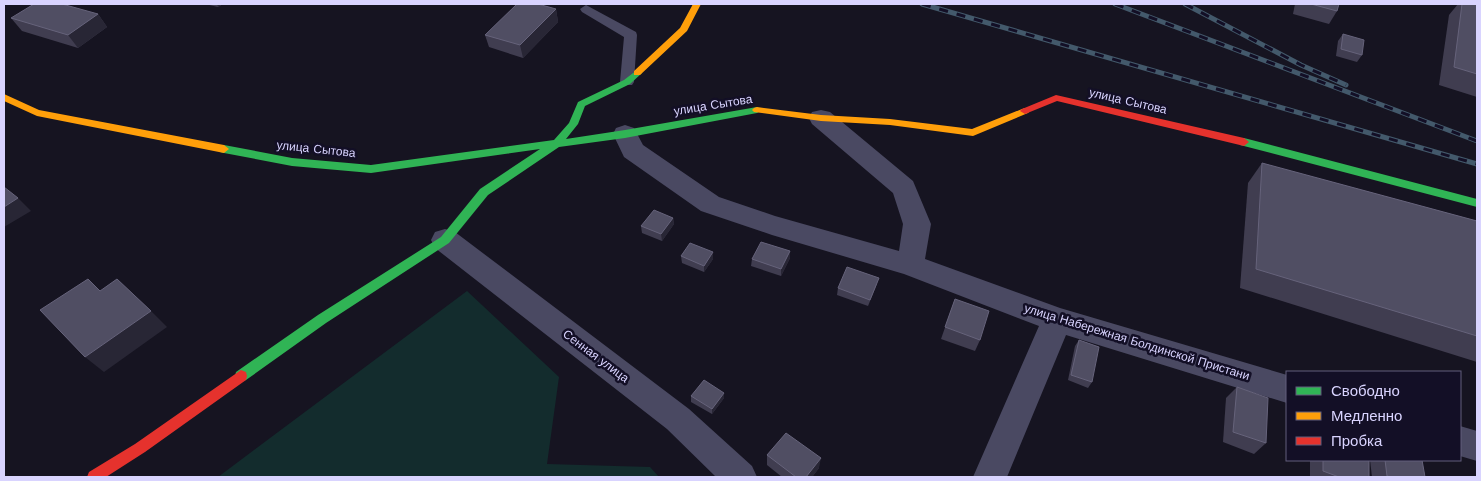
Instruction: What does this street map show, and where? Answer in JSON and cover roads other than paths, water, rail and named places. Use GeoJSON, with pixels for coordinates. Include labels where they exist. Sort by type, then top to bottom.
{"type":"FeatureCollection","features":[{"type":"Feature","properties":{"kind":"street"},"geometry":{"type":"LineString","coordinates":[[94,477],[140,448],[322,319],[445,240],[484,192],[557,143],[570,129],[581,104],[628,82],[684,29],[697,4]]}},
{"type":"Feature","properties":{"kind":"street","name":"улица Сытова"},"geometry":{"type":"LineString","coordinates":[[4,97],[37,113],[292,162],[371,169],[624,134],[756,110],[821,118],[890,122],[973,133],[1056,98],[1286,152],[1477,204]]}},
{"type":"Feature","properties":{"kind":"street"},"geometry":{"type":"LineString","coordinates":[[821,118],[904,188],[917,224],[910,265]]}},
{"type":"Feature","properties":{"kind":"street","name":"улица Набережная Болдинской Пристани"},"geometry":{"type":"LineString","coordinates":[[624,134],[633,151],[710,204],[772,225],[910,265],[1057,320],[1286,389]]}},
{"type":"Feature","properties":{"kind":"street","name":"Сенная улица"},"geometry":{"type":"LineString","coordinates":[[445,240],[678,419],[740,477]]}},
{"type":"Feature","properties":{"kind":"street"},"geometry":{"type":"LineString","coordinates":[[990,477],[1057,320]]}},
{"type":"Feature","properties":{"kind":"street"},"geometry":{"type":"LineString","coordinates":[[1461,441],[1477,446]]}},
{"type":"Feature","properties":{"kind":"lane"},"geometry":{"type":"LineString","coordinates":[[586,9],[631,35],[628,82]]}},
{"type":"Feature","properties":{"kind":"railway"},"geometry":{"type":"LineString","coordinates":[[922,4],[1477,164]]}},
{"type":"Feature","properties":{"kind":"railway"},"geometry":{"type":"LineString","coordinates":[[1115,4],[1477,141]]}},
{"type":"Feature","properties":{"kind":"railway"},"geometry":{"type":"LineString","coordinates":[[1185,4],[1301,65],[1346,85]]}}]}
